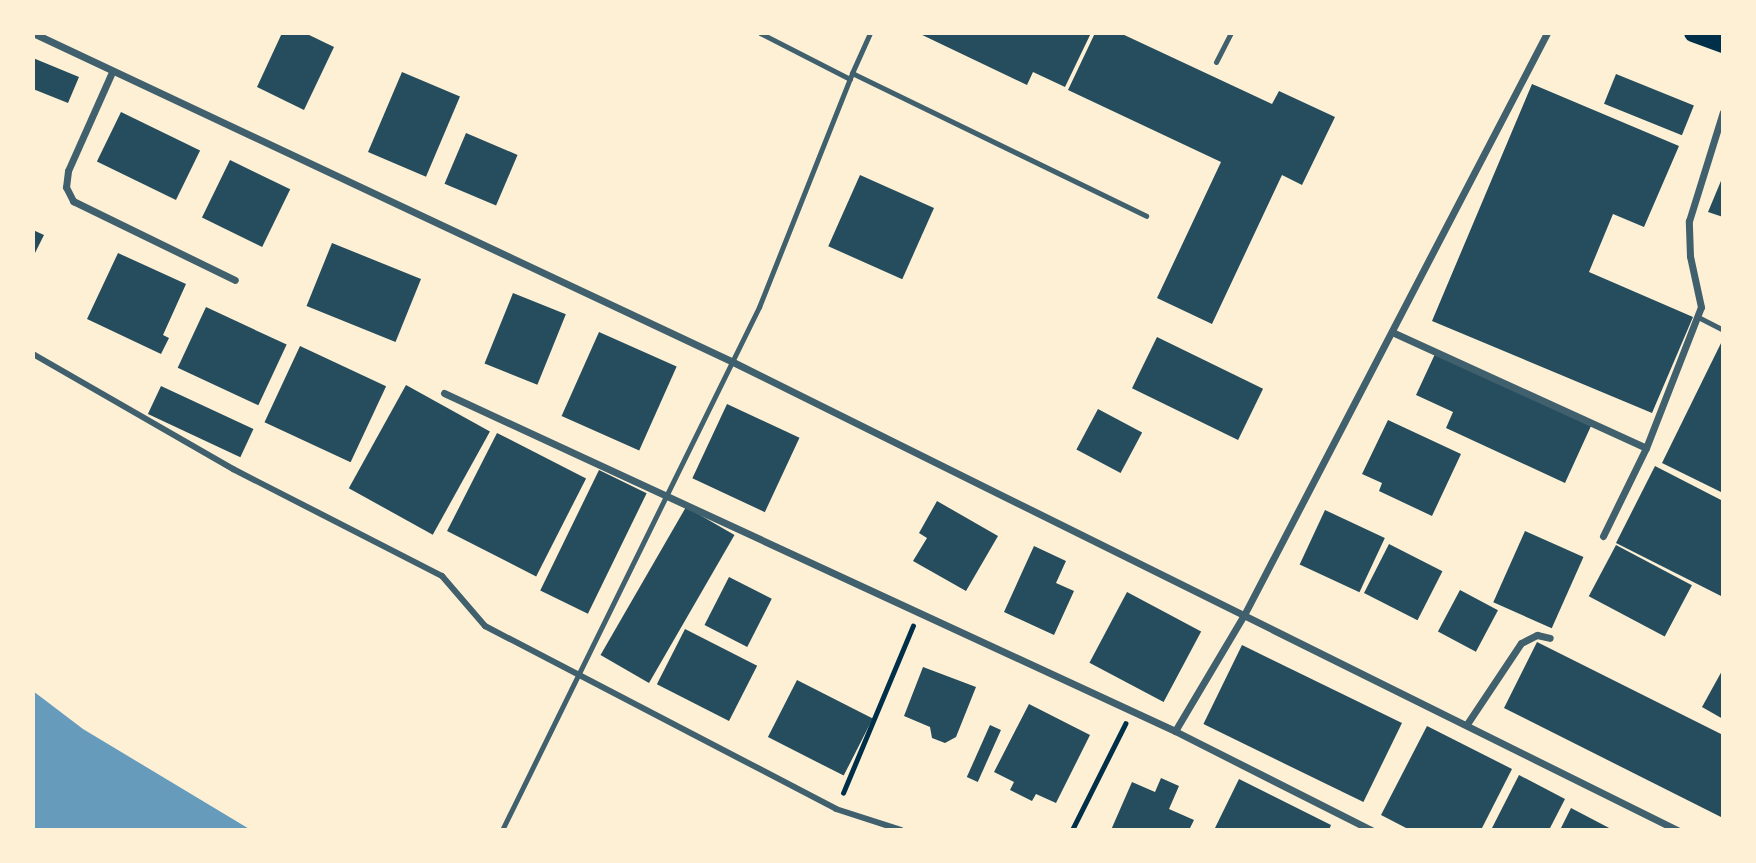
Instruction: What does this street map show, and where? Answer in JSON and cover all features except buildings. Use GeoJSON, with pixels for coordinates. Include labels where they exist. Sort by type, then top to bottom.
{"type":"FeatureCollection","features":[{"type":"Feature","properties":{"kind":"main road"},"geometry":{"type":"LineString","coordinates":[[1693,33],[1723,44]]}},
{"type":"Feature","properties":{"kind":"street"},"geometry":{"type":"LineString","coordinates":[[33,33],[111,72],[733,362],[1677,830]]}},
{"type":"Feature","properties":{"kind":"street"},"geometry":{"type":"LineString","coordinates":[[1175,731],[1244,615],[1547,33]]}},
{"type":"Feature","properties":{"kind":"street"},"geometry":{"type":"LineString","coordinates":[[111,72],[68,171],[66,187],[73,201],[235,280]]}},
{"type":"Feature","properties":{"kind":"street"},"geometry":{"type":"LineString","coordinates":[[1603,536],[1646,448],[1701,307],[1690,256],[1689,221],[1723,112]]}},
{"type":"Feature","properties":{"kind":"street"},"geometry":{"type":"LineString","coordinates":[[1392,332],[1646,448]]}},
{"type":"Feature","properties":{"kind":"street"},"geometry":{"type":"LineString","coordinates":[[33,354],[233,469],[442,576],[485,626],[835,810],[901,830]]}},
{"type":"Feature","properties":{"kind":"street"},"geometry":{"type":"LineString","coordinates":[[444,393],[1175,731],[1371,830]]}},
{"type":"Feature","properties":{"kind":"street"},"geometry":{"type":"LineString","coordinates":[[1467,724],[1521,643],[1537,635],[1550,638]]}},
{"type":"Feature","properties":{"kind":"lane"},"geometry":{"type":"LineString","coordinates":[[760,33],[1146,216]]}},
{"type":"Feature","properties":{"kind":"lane"},"geometry":{"type":"LineString","coordinates":[[502,830],[760,307],[870,33]]}},
{"type":"Feature","properties":{"kind":"lane"},"geometry":{"type":"LineString","coordinates":[[1216,62],[1231,33]]}},
{"type":"Feature","properties":{"kind":"lane"},"geometry":{"type":"LineString","coordinates":[[1698,317],[1723,330]]}},
{"type":"Feature","properties":{"kind":"path"},"geometry":{"type":"LineString","coordinates":[[835,810],[919,612]]}},
{"type":"Feature","properties":{"kind":"path"},"geometry":{"type":"LineString","coordinates":[[1072,830],[1131,711]]}},
{"type":"Feature","properties":{"kind":"water"},"geometry":{"type":"Polygon","coordinates":[[[33,691],[83,729],[251,830],[33,830],[33,691]]]}}]}
